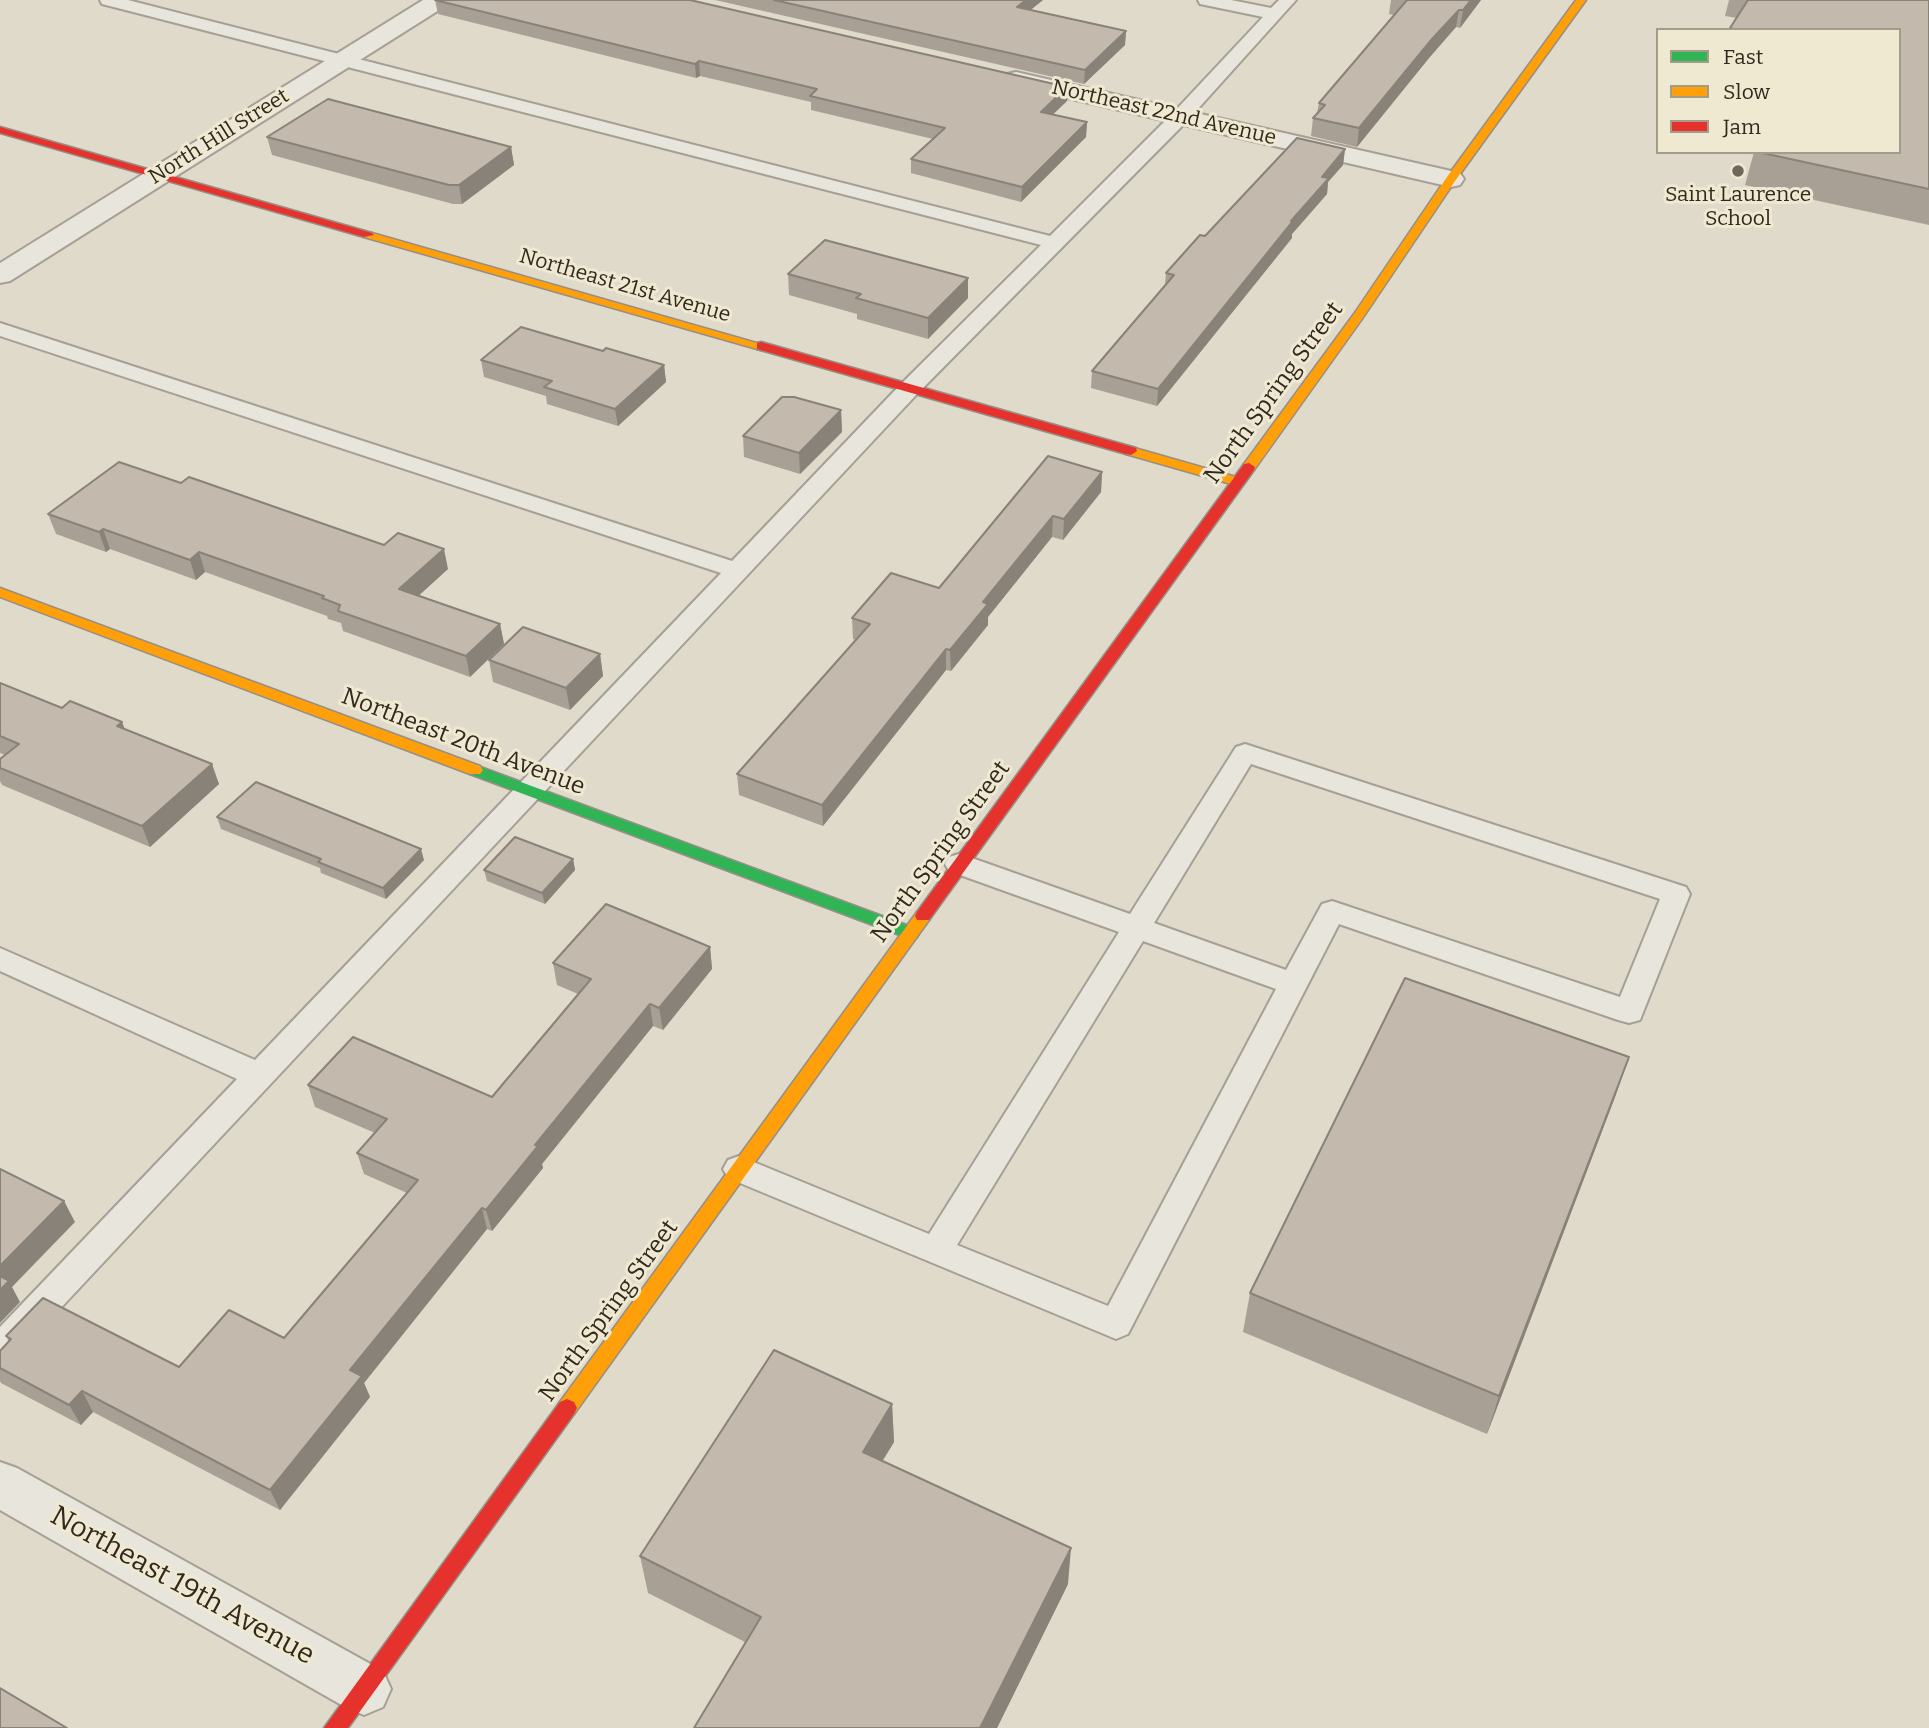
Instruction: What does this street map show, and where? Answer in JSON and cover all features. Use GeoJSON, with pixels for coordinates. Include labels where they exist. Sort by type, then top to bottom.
{"type":"FeatureCollection","features":[{"type":"Feature","properties":{"kind":"street","name":"North Hill Street"},"geometry":{"type":"LineString","coordinates":[[0,275],[439,0]]}},
{"type":"Feature","properties":{"kind":"street","name":"North Spring Street"},"geometry":{"type":"LineString","coordinates":[[350,1708],[1358,316],[1451,179],[1581,0]]}},
{"type":"Feature","properties":{"kind":"street","name":"Northeast 22nd Avenue"},"geometry":{"type":"LineString","coordinates":[[993,74],[1451,179]]}},
{"type":"Feature","properties":{"kind":"street","name":"Northeast 21st Avenue"},"geometry":{"type":"LineString","coordinates":[[0,130],[1238,482]]}},
{"type":"Feature","properties":{"kind":"street","name":"Northeast 20th Avenue"},"geometry":{"type":"LineString","coordinates":[[0,592],[911,933]]}},
{"type":"Feature","properties":{"kind":"street","name":"Northeast 19th Avenue"},"geometry":{"type":"LineString","coordinates":[[0,1484],[350,1708]]}},
{"type":"Feature","properties":{"kind":"lane"},"geometry":{"type":"LineString","coordinates":[[108,0],[1055,243]]}},
{"type":"Feature","properties":{"kind":"lane"},"geometry":{"type":"LineString","coordinates":[[1206,0],[1281,7]]}},
{"type":"Feature","properties":{"kind":"lane"},"geometry":{"type":"LineString","coordinates":[[0,1350],[909,389],[1180,117],[1281,7]]}},
{"type":"Feature","properties":{"kind":"lane"},"geometry":{"type":"LineString","coordinates":[[0,329],[738,571]]}},
{"type":"Feature","properties":{"kind":"lane"},"geometry":{"type":"LineString","coordinates":[[739,1169],[936,1251],[1116,1324],[1332,911],[1629,1012],[1676,894],[1245,753],[936,1251]]}},
{"type":"Feature","properties":{"kind":"lane"},"geometry":{"type":"LineString","coordinates":[[959,864],[1293,984]]}},
{"type":"Feature","properties":{"kind":"lane"},"geometry":{"type":"LineString","coordinates":[[0,959],[261,1076]]}},
{"type":"Feature","properties":{"kind":"building"},"geometry":{"type":"Polygon","coordinates":[[[435,0],[690,0],[1067,87],[1041,112],[1087,122],[1022,187],[911,159],[945,128],[810,96],[817,89],[699,61],[695,64],[435,0]]]}},
{"type":"Feature","properties":{"kind":"building"},"geometry":{"type":"Polygon","coordinates":[[[774,0],[1026,0],[1017,7],[1126,31],[1085,70],[774,0]]]}},
{"type":"Feature","properties":{"kind":"building"},"geometry":{"type":"Polygon","coordinates":[[[1407,0],[1471,0],[1432,39],[1359,128],[1313,118],[1325,105],[1319,103],[1407,0]]]}},
{"type":"Feature","properties":{"kind":"building"},"geometry":{"type":"Polygon","coordinates":[[[1748,0],[1929,0],[1929,189],[1767,154],[1901,154],[1901,28],[1730,28],[1748,0]]]}},
{"type":"Feature","properties":{"kind":"building"},"geometry":{"type":"Polygon","coordinates":[[[328,99],[511,147],[459,185],[449,185],[267,137],[328,99]]]}},
{"type":"Feature","properties":{"kind":"building"},"geometry":{"type":"Polygon","coordinates":[[[1297,138],[1345,149],[1322,177],[1329,178],[1291,221],[1158,389],[1092,371],[1174,275],[1166,273],[1200,235],[1205,236],[1297,138]]]}},
{"type":"Feature","properties":{"kind":"building"},"geometry":{"type":"Polygon","coordinates":[[[825,240],[968,278],[928,318],[856,298],[861,294],[788,274],[825,240]]]}},
{"type":"Feature","properties":{"kind":"building"},"geometry":{"type":"Polygon","coordinates":[[[521,327],[603,351],[606,348],[664,365],[615,409],[544,387],[552,381],[481,360],[521,327]]]}},
{"type":"Feature","properties":{"kind":"building"},"geometry":{"type":"Polygon","coordinates":[[[782,397],[794,397],[841,410],[799,453],[743,436],[782,397]]]}},
{"type":"Feature","properties":{"kind":"building"},"geometry":{"type":"Polygon","coordinates":[[[1048,456],[1102,472],[1064,519],[1053,516],[983,602],[988,604],[950,650],[946,649],[822,805],[737,774],[870,624],[852,618],[891,573],[939,588],[1048,456]]]}},
{"type":"Feature","properties":{"kind":"building"},"geometry":{"type":"Polygon","coordinates":[[[119,462],[181,483],[189,477],[384,545],[398,533],[444,549],[399,589],[500,624],[466,656],[338,611],[340,605],[322,598],[324,596],[199,552],[190,560],[103,529],[99,532],[48,514],[119,462]]]}},
{"type":"Feature","properties":{"kind":"building"},"geometry":{"type":"Polygon","coordinates":[[[523,627],[600,654],[566,688],[489,660],[523,627]]]}},
{"type":"Feature","properties":{"kind":"building"},"geometry":{"type":"Polygon","coordinates":[[[0,683],[62,708],[70,701],[122,722],[117,726],[212,764],[142,826],[0,768],[0,759],[19,744],[0,736],[0,683]]]}},
{"type":"Feature","properties":{"kind":"building"},"geometry":{"type":"Polygon","coordinates":[[[256,782],[421,849],[383,888],[318,862],[321,859],[217,817],[256,782]]]}},
{"type":"Feature","properties":{"kind":"building"},"geometry":{"type":"Polygon","coordinates":[[[515,837],[573,859],[542,893],[484,870],[515,837]]]}},
{"type":"Feature","properties":{"kind":"building"},"geometry":{"type":"Polygon","coordinates":[[[606,904],[710,947],[659,1008],[650,1004],[535,1145],[538,1146],[486,1210],[482,1208],[350,1370],[362,1376],[270,1490],[82,1391],[69,1405],[0,1368],[0,1351],[11,1339],[6,1336],[43,1298],[179,1367],[229,1310],[284,1338],[418,1180],[357,1153],[387,1119],[308,1085],[353,1037],[492,1097],[591,979],[553,963],[606,904]]]}},
{"type":"Feature","properties":{"kind":"building"},"geometry":{"type":"Polygon","coordinates":[[[1405,978],[1629,1057],[1499,1396],[1250,1293],[1405,978]]]}},
{"type":"Feature","properties":{"kind":"building"},"geometry":{"type":"Polygon","coordinates":[[[0,1169],[64,1201],[0,1266],[0,1169]]]}},
{"type":"Feature","properties":{"kind":"building"},"geometry":{"type":"Polygon","coordinates":[[[0,1276],[9,1281],[0,1290],[0,1276]]]}},
{"type":"Feature","properties":{"kind":"building"},"geometry":{"type":"Polygon","coordinates":[[[774,1350],[892,1404],[863,1452],[1071,1548],[980,1728],[694,1728],[761,1617],[640,1556],[774,1350]]]}},
{"type":"Feature","properties":{"kind":"building"},"geometry":{"type":"Polygon","coordinates":[[[0,1688],[67,1728],[0,1728],[0,1688]]]}},
{"type":"Feature","properties":{"kind":"traffic: fast"},"geometry":{"type":"LineString","coordinates":[[475,770],[911,933]]}},
{"type":"Feature","properties":{"kind":"traffic: slow"},"geometry":{"type":"LineString","coordinates":[[1249,467],[1358,316],[1451,179],[1581,0]]}},
{"type":"Feature","properties":{"kind":"traffic: slow"},"geometry":{"type":"LineString","coordinates":[[368,235],[761,346]]}},
{"type":"Feature","properties":{"kind":"traffic: slow"},"geometry":{"type":"LineString","coordinates":[[1131,451],[1238,482]]}},
{"type":"Feature","properties":{"kind":"traffic: slow"},"geometry":{"type":"LineString","coordinates":[[0,592],[475,770]]}},
{"type":"Feature","properties":{"kind":"traffic: slow"},"geometry":{"type":"LineString","coordinates":[[567,1408],[923,916]]}},
{"type":"Feature","properties":{"kind":"traffic: jam"},"geometry":{"type":"LineString","coordinates":[[0,130],[368,235]]}},
{"type":"Feature","properties":{"kind":"traffic: jam"},"geometry":{"type":"LineString","coordinates":[[761,346],[1131,451]]}},
{"type":"Feature","properties":{"kind":"traffic: jam"},"geometry":{"type":"LineString","coordinates":[[923,916],[1249,467]]}},
{"type":"Feature","properties":{"kind":"traffic: jam"},"geometry":{"type":"LineString","coordinates":[[335,1728],[567,1408]]}},
{"type":"Feature","properties":{"kind":"place","name":"Saint Laurence School"},"geometry":{"type":"Point","coordinates":[1738,171]}}]}
